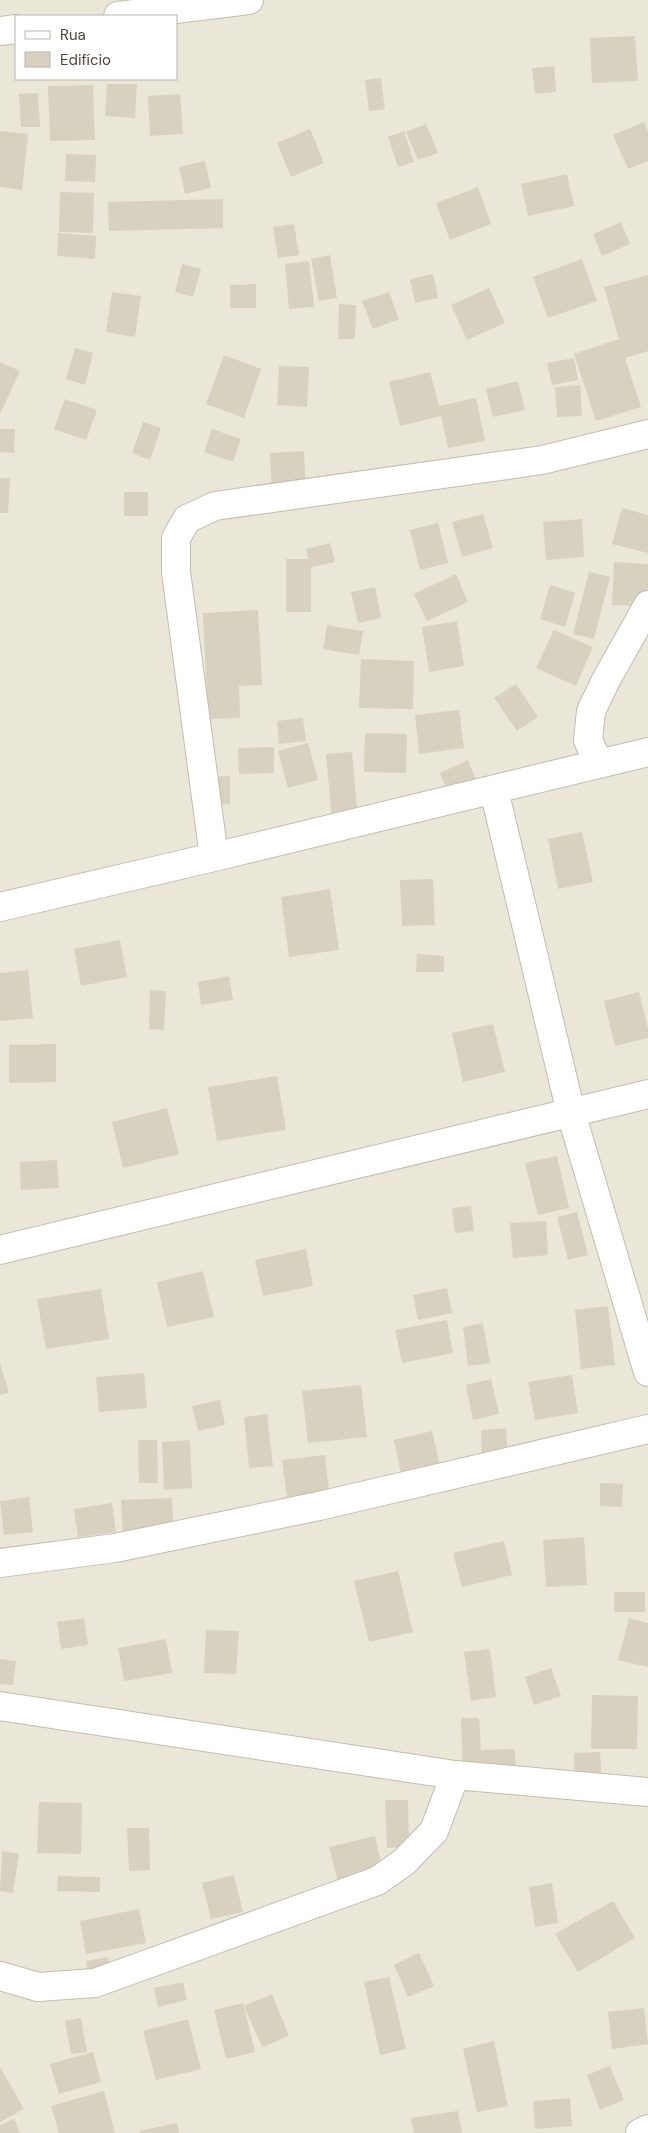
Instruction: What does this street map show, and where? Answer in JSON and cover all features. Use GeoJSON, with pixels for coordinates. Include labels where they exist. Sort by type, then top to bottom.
{"type":"FeatureCollection","features":[{"type":"Feature","properties":{"kind":"street"},"geometry":{"type":"LineString","coordinates":[[126,15],[249,0]]}},
{"type":"Feature","properties":{"kind":"street"},"geometry":{"type":"LineString","coordinates":[[0,31],[15,29]]}},
{"type":"Feature","properties":{"kind":"street"},"geometry":{"type":"LineString","coordinates":[[214,857],[176,572],[176,538],[187,519],[215,506],[542,460],[648,434]]}},
{"type":"Feature","properties":{"kind":"street"},"geometry":{"type":"LineString","coordinates":[[599,764],[588,740],[590,711],[648,605]]}},
{"type":"Feature","properties":{"kind":"street"},"geometry":{"type":"LineString","coordinates":[[0,907],[648,752]]}},
{"type":"Feature","properties":{"kind":"street"},"geometry":{"type":"LineString","coordinates":[[494,790],[571,1113],[648,1372]]}},
{"type":"Feature","properties":{"kind":"street"},"geometry":{"type":"LineString","coordinates":[[0,1250],[648,1094]]}},
{"type":"Feature","properties":{"kind":"street"},"geometry":{"type":"LineString","coordinates":[[0,1563],[134,1544],[319,1506],[648,1429]]}},
{"type":"Feature","properties":{"kind":"street"},"geometry":{"type":"LineString","coordinates":[[0,1706],[455,1775],[648,1792]]}},
{"type":"Feature","properties":{"kind":"street"},"geometry":{"type":"LineString","coordinates":[[0,1976],[38,1987],[95,1983],[377,1881],[404,1862],[434,1831],[455,1775]]}},
{"type":"Feature","properties":{"kind":"street"},"geometry":{"type":"LineString","coordinates":[[640,2133],[648,2129]]}},
{"type":"Feature","properties":{"kind":"shaded area"},"geometry":{"type":"Polygon","coordinates":[[[0,0],[648,0],[648,2133],[0,2133],[0,0]]]}},
{"type":"Feature","properties":{"kind":"building"},"geometry":{"type":"Polygon","coordinates":[[[635,36],[638,81],[592,83],[590,38],[635,36]]]}},
{"type":"Feature","properties":{"kind":"building"},"geometry":{"type":"Polygon","coordinates":[[[554,66],[556,92],[535,94],[532,68],[554,66]]]}},
{"type":"Feature","properties":{"kind":"building"},"geometry":{"type":"Polygon","coordinates":[[[381,78],[385,109],[369,111],[365,80],[381,78]]]}},
{"type":"Feature","properties":{"kind":"building"},"geometry":{"type":"Polygon","coordinates":[[[107,84],[137,84],[135,118],[105,116],[107,84]]]}},
{"type":"Feature","properties":{"kind":"building"},"geometry":{"type":"Polygon","coordinates":[[[93,85],[95,140],[50,141],[48,86],[93,85]]]}},
{"type":"Feature","properties":{"kind":"building"},"geometry":{"type":"Polygon","coordinates":[[[38,93],[40,127],[21,127],[19,94],[38,93]]]}},
{"type":"Feature","properties":{"kind":"building"},"geometry":{"type":"Polygon","coordinates":[[[180,94],[183,134],[150,136],[148,96],[180,94]]]}},
{"type":"Feature","properties":{"kind":"building"},"geometry":{"type":"Polygon","coordinates":[[[644,122],[648,131],[648,161],[628,169],[613,135],[644,122]]]}},
{"type":"Feature","properties":{"kind":"building"},"geometry":{"type":"Polygon","coordinates":[[[426,124],[438,153],[418,160],[406,132],[426,124]]]}},
{"type":"Feature","properties":{"kind":"building"},"geometry":{"type":"Polygon","coordinates":[[[310,129],[324,163],[291,177],[277,143],[310,129]]]}},
{"type":"Feature","properties":{"kind":"building"},"geometry":{"type":"Polygon","coordinates":[[[0,131],[28,134],[22,190],[0,187],[0,131]]]}},
{"type":"Feature","properties":{"kind":"building"},"geometry":{"type":"Polygon","coordinates":[[[404,131],[414,162],[398,167],[388,137],[404,131]]]}},
{"type":"Feature","properties":{"kind":"building"},"geometry":{"type":"Polygon","coordinates":[[[66,154],[96,155],[95,182],[65,181],[66,154]]]}},
{"type":"Feature","properties":{"kind":"building"},"geometry":{"type":"Polygon","coordinates":[[[205,161],[211,188],[185,194],[179,167],[205,161]]]}},
{"type":"Feature","properties":{"kind":"building"},"geometry":{"type":"Polygon","coordinates":[[[567,174],[574,206],[528,216],[521,184],[567,174]]]}},
{"type":"Feature","properties":{"kind":"building"},"geometry":{"type":"Polygon","coordinates":[[[478,187],[491,224],[450,240],[436,203],[478,187]]]}},
{"type":"Feature","properties":{"kind":"building"},"geometry":{"type":"Polygon","coordinates":[[[60,192],[94,193],[93,233],[59,232],[60,192]]]}},
{"type":"Feature","properties":{"kind":"building"},"geometry":{"type":"Polygon","coordinates":[[[223,199],[223,228],[109,231],[108,202],[223,199]]]}},
{"type":"Feature","properties":{"kind":"building"},"geometry":{"type":"Polygon","coordinates":[[[621,222],[630,244],[602,256],[593,234],[621,222]]]}},
{"type":"Feature","properties":{"kind":"building"},"geometry":{"type":"Polygon","coordinates":[[[294,224],[299,255],[278,258],[273,227],[294,224]]]}},
{"type":"Feature","properties":{"kind":"building"},"geometry":{"type":"Polygon","coordinates":[[[58,233],[96,236],[95,259],[57,256],[58,233]]]}},
{"type":"Feature","properties":{"kind":"building"},"geometry":{"type":"Polygon","coordinates":[[[330,255],[337,298],[319,301],[311,259],[330,255]]]}},
{"type":"Feature","properties":{"kind":"building"},"geometry":{"type":"Polygon","coordinates":[[[582,259],[597,301],[548,318],[533,277],[582,259]]]}},
{"type":"Feature","properties":{"kind":"building"},"geometry":{"type":"Polygon","coordinates":[[[309,261],[314,307],[289,309],[285,264],[309,261]]]}},
{"type":"Feature","properties":{"kind":"building"},"geometry":{"type":"Polygon","coordinates":[[[182,264],[201,269],[193,297],[175,292],[182,264]]]}},
{"type":"Feature","properties":{"kind":"building"},"geometry":{"type":"Polygon","coordinates":[[[433,274],[438,298],[415,303],[410,279],[433,274]]]}},
{"type":"Feature","properties":{"kind":"building"},"geometry":{"type":"Polygon","coordinates":[[[648,275],[648,351],[625,358],[641,407],[596,421],[574,354],[619,339],[604,287],[648,275]]]}},
{"type":"Feature","properties":{"kind":"building"},"geometry":{"type":"Polygon","coordinates":[[[256,284],[256,308],[230,308],[230,285],[256,284]]]}},
{"type":"Feature","properties":{"kind":"building"},"geometry":{"type":"Polygon","coordinates":[[[489,288],[505,323],[467,340],[451,305],[489,288]]]}},
{"type":"Feature","properties":{"kind":"building"},"geometry":{"type":"Polygon","coordinates":[[[112,292],[141,296],[135,337],[106,332],[112,292]]]}},
{"type":"Feature","properties":{"kind":"building"},"geometry":{"type":"Polygon","coordinates":[[[389,292],[399,319],[373,329],[362,301],[389,292]]]}},
{"type":"Feature","properties":{"kind":"building"},"geometry":{"type":"Polygon","coordinates":[[[339,304],[356,305],[355,339],[338,339],[339,304]]]}},
{"type":"Feature","properties":{"kind":"building"},"geometry":{"type":"Polygon","coordinates":[[[75,348],[93,353],[85,385],[66,379],[75,348]]]}},
{"type":"Feature","properties":{"kind":"building"},"geometry":{"type":"Polygon","coordinates":[[[224,355],[261,369],[244,418],[206,404],[224,355]]]}},
{"type":"Feature","properties":{"kind":"building"},"geometry":{"type":"Polygon","coordinates":[[[574,358],[578,380],[552,385],[547,363],[574,358]]]}},
{"type":"Feature","properties":{"kind":"building"},"geometry":{"type":"Polygon","coordinates":[[[0,362],[20,371],[0,414],[0,362]]]}},
{"type":"Feature","properties":{"kind":"building"},"geometry":{"type":"Polygon","coordinates":[[[279,366],[309,367],[307,407],[277,405],[279,366]]]}},
{"type":"Feature","properties":{"kind":"building"},"geometry":{"type":"Polygon","coordinates":[[[430,372],[439,406],[476,398],[485,441],[448,448],[441,416],[400,426],[389,382],[430,372]]]}},
{"type":"Feature","properties":{"kind":"building"},"geometry":{"type":"Polygon","coordinates":[[[518,381],[525,410],[493,417],[486,389],[518,381]]]}},
{"type":"Feature","properties":{"kind":"building"},"geometry":{"type":"Polygon","coordinates":[[[580,385],[582,416],[557,417],[555,387],[580,385]]]}},
{"type":"Feature","properties":{"kind":"building"},"geometry":{"type":"Polygon","coordinates":[[[65,399],[97,410],[86,440],[54,429],[65,399]]]}},
{"type":"Feature","properties":{"kind":"building"},"geometry":{"type":"Polygon","coordinates":[[[143,422],[161,428],[150,460],[132,453],[143,422]]]}},
{"type":"Feature","properties":{"kind":"building"},"geometry":{"type":"Polygon","coordinates":[[[0,429],[15,429],[14,453],[0,452],[0,429]]]}},
{"type":"Feature","properties":{"kind":"building"},"geometry":{"type":"Polygon","coordinates":[[[212,429],[241,439],[233,462],[204,452],[212,429]]]}},
{"type":"Feature","properties":{"kind":"building"},"geometry":{"type":"Polygon","coordinates":[[[304,451],[306,494],[272,496],[270,453],[304,451]]]}},
{"type":"Feature","properties":{"kind":"building"},"geometry":{"type":"Polygon","coordinates":[[[0,478],[10,478],[8,513],[0,513],[0,478]]]}},
{"type":"Feature","properties":{"kind":"building"},"geometry":{"type":"Polygon","coordinates":[[[124,492],[148,492],[148,516],[124,516],[124,492]]]}},
{"type":"Feature","properties":{"kind":"building"},"geometry":{"type":"Polygon","coordinates":[[[622,508],[648,515],[648,553],[612,544],[622,508]]]}},
{"type":"Feature","properties":{"kind":"building"},"geometry":{"type":"Polygon","coordinates":[[[483,514],[493,548],[462,557],[452,522],[483,514]]]}},
{"type":"Feature","properties":{"kind":"building"},"geometry":{"type":"Polygon","coordinates":[[[582,519],[584,557],[546,560],[543,522],[582,519]]]}},
{"type":"Feature","properties":{"kind":"building"},"geometry":{"type":"Polygon","coordinates":[[[438,523],[448,563],[420,570],[410,530],[438,523]]]}},
{"type":"Feature","properties":{"kind":"building"},"geometry":{"type":"Polygon","coordinates":[[[330,543],[335,562],[311,567],[311,612],[286,612],[286,559],[308,559],[306,549],[330,543]]]}},
{"type":"Feature","properties":{"kind":"building"},"geometry":{"type":"Polygon","coordinates":[[[614,562],[648,564],[648,606],[612,605],[614,562]]]}},
{"type":"Feature","properties":{"kind":"building"},"geometry":{"type":"Polygon","coordinates":[[[589,572],[610,577],[594,639],[573,634],[589,572]]]}},
{"type":"Feature","properties":{"kind":"building"},"geometry":{"type":"Polygon","coordinates":[[[456,574],[468,602],[427,621],[414,594],[456,574]]]}},
{"type":"Feature","properties":{"kind":"building"},"geometry":{"type":"Polygon","coordinates":[[[550,585],[575,593],[565,627],[540,619],[550,585]]]}},
{"type":"Feature","properties":{"kind":"building"},"geometry":{"type":"Polygon","coordinates":[[[375,587],[381,618],[358,623],[351,592],[375,587]]]}},
{"type":"Feature","properties":{"kind":"building"},"geometry":{"type":"Polygon","coordinates":[[[258,610],[262,685],[239,686],[240,718],[208,719],[203,613],[258,610]]]}},
{"type":"Feature","properties":{"kind":"building"},"geometry":{"type":"Polygon","coordinates":[[[457,621],[464,666],[429,672],[422,627],[457,621]]]}},
{"type":"Feature","properties":{"kind":"building"},"geometry":{"type":"Polygon","coordinates":[[[327,625],[363,631],[359,655],[323,649],[327,625]]]}},
{"type":"Feature","properties":{"kind":"building"},"geometry":{"type":"Polygon","coordinates":[[[554,630],[593,647],[576,686],[536,668],[554,630]]]}},
{"type":"Feature","properties":{"kind":"building"},"geometry":{"type":"Polygon","coordinates":[[[361,659],[414,661],[413,709],[359,708],[361,659]]]}},
{"type":"Feature","properties":{"kind":"building"},"geometry":{"type":"Polygon","coordinates":[[[516,684],[538,717],[517,731],[494,698],[516,684]]]}},
{"type":"Feature","properties":{"kind":"building"},"geometry":{"type":"Polygon","coordinates":[[[459,710],[464,748],[419,754],[415,715],[459,710]]]}},
{"type":"Feature","properties":{"kind":"building"},"geometry":{"type":"Polygon","coordinates":[[[303,718],[306,741],[279,744],[277,721],[303,718]]]}},
{"type":"Feature","properties":{"kind":"building"},"geometry":{"type":"Polygon","coordinates":[[[365,733],[407,734],[406,773],[364,772],[365,733]]]}},
{"type":"Feature","properties":{"kind":"building"},"geometry":{"type":"Polygon","coordinates":[[[308,743],[318,780],[288,788],[278,751],[308,743]]]}},
{"type":"Feature","properties":{"kind":"building"},"geometry":{"type":"Polygon","coordinates":[[[274,747],[274,773],[239,774],[238,748],[274,747]]]}},
{"type":"Feature","properties":{"kind":"building"},"geometry":{"type":"Polygon","coordinates":[[[352,752],[358,818],[332,820],[326,754],[352,752]]]}},
{"type":"Feature","properties":{"kind":"building"},"geometry":{"type":"Polygon","coordinates":[[[468,760],[478,784],[450,796],[440,773],[468,760]]]}},
{"type":"Feature","properties":{"kind":"building"},"geometry":{"type":"Polygon","coordinates":[[[230,776],[230,804],[209,804],[208,777],[230,776]]]}},
{"type":"Feature","properties":{"kind":"building"},"geometry":{"type":"Polygon","coordinates":[[[582,832],[593,882],[558,889],[548,839],[582,832]]]}},
{"type":"Feature","properties":{"kind":"building"},"geometry":{"type":"Polygon","coordinates":[[[433,879],[435,925],[402,926],[400,880],[433,879]]]}},
{"type":"Feature","properties":{"kind":"building"},"geometry":{"type":"Polygon","coordinates":[[[330,889],[339,950],[289,957],[281,897],[330,889]]]}},
{"type":"Feature","properties":{"kind":"building"},"geometry":{"type":"Polygon","coordinates":[[[120,940],[127,977],[81,986],[74,949],[120,940]]]}},
{"type":"Feature","properties":{"kind":"building"},"geometry":{"type":"Polygon","coordinates":[[[417,954],[444,956],[444,972],[416,972],[417,954]]]}},
{"type":"Feature","properties":{"kind":"building"},"geometry":{"type":"Polygon","coordinates":[[[28,970],[33,1018],[0,1021],[0,973],[28,970]]]}},
{"type":"Feature","properties":{"kind":"building"},"geometry":{"type":"Polygon","coordinates":[[[229,976],[233,1000],[201,1005],[198,982],[229,976]]]}},
{"type":"Feature","properties":{"kind":"building"},"geometry":{"type":"Polygon","coordinates":[[[150,990],[166,991],[164,1030],[149,1029],[150,990]]]}},
{"type":"Feature","properties":{"kind":"building"},"geometry":{"type":"Polygon","coordinates":[[[639,992],[648,1028],[648,1038],[615,1046],[604,1001],[639,992]]]}},
{"type":"Feature","properties":{"kind":"building"},"geometry":{"type":"Polygon","coordinates":[[[493,1024],[505,1072],[463,1082],[452,1033],[493,1024]]]}},
{"type":"Feature","properties":{"kind":"building"},"geometry":{"type":"Polygon","coordinates":[[[56,1044],[56,1082],[9,1083],[9,1045],[56,1044]]]}},
{"type":"Feature","properties":{"kind":"building"},"geometry":{"type":"Polygon","coordinates":[[[277,1076],[286,1130],[217,1141],[208,1087],[277,1076]]]}},
{"type":"Feature","properties":{"kind":"building"},"geometry":{"type":"Polygon","coordinates":[[[167,1108],[179,1154],[123,1168],[112,1122],[167,1108]]]}},
{"type":"Feature","properties":{"kind":"building"},"geometry":{"type":"Polygon","coordinates":[[[557,1156],[569,1208],[538,1215],[525,1163],[557,1156]]]}},
{"type":"Feature","properties":{"kind":"building"},"geometry":{"type":"Polygon","coordinates":[[[57,1160],[59,1188],[21,1190],[20,1162],[57,1160]]]}},
{"type":"Feature","properties":{"kind":"building"},"geometry":{"type":"Polygon","coordinates":[[[471,1206],[474,1231],[455,1233],[452,1208],[471,1206]]]}},
{"type":"Feature","properties":{"kind":"building"},"geometry":{"type":"Polygon","coordinates":[[[577,1212],[588,1255],[568,1260],[557,1217],[577,1212]]]}},
{"type":"Feature","properties":{"kind":"building"},"geometry":{"type":"Polygon","coordinates":[[[546,1221],[548,1255],[513,1258],[510,1223],[546,1221]]]}},
{"type":"Feature","properties":{"kind":"building"},"geometry":{"type":"Polygon","coordinates":[[[306,1249],[313,1286],[263,1296],[255,1260],[306,1249]]]}},
{"type":"Feature","properties":{"kind":"building"},"geometry":{"type":"Polygon","coordinates":[[[203,1271],[214,1317],[167,1327],[157,1282],[203,1271]]]}},
{"type":"Feature","properties":{"kind":"building"},"geometry":{"type":"Polygon","coordinates":[[[447,1288],[452,1313],[418,1320],[413,1295],[447,1288]]]}},
{"type":"Feature","properties":{"kind":"building"},"geometry":{"type":"Polygon","coordinates":[[[101,1289],[109,1339],[46,1349],[37,1299],[101,1289]]]}},
{"type":"Feature","properties":{"kind":"building"},"geometry":{"type":"Polygon","coordinates":[[[608,1306],[615,1365],[581,1369],[575,1310],[608,1306]]]}},
{"type":"Feature","properties":{"kind":"building"},"geometry":{"type":"Polygon","coordinates":[[[447,1320],[453,1353],[402,1363],[395,1330],[447,1320]]]}},
{"type":"Feature","properties":{"kind":"building"},"geometry":{"type":"Polygon","coordinates":[[[483,1323],[490,1363],[468,1366],[463,1327],[483,1323]]]}},
{"type":"Feature","properties":{"kind":"building"},"geometry":{"type":"Polygon","coordinates":[[[0,1363],[9,1393],[0,1395],[0,1363]]]}},
{"type":"Feature","properties":{"kind":"building"},"geometry":{"type":"Polygon","coordinates":[[[144,1373],[147,1408],[99,1412],[96,1377],[144,1373]]]}},
{"type":"Feature","properties":{"kind":"building"},"geometry":{"type":"Polygon","coordinates":[[[572,1375],[578,1413],[535,1420],[528,1382],[572,1375]]]}},
{"type":"Feature","properties":{"kind":"building"},"geometry":{"type":"Polygon","coordinates":[[[491,1379],[499,1414],[473,1420],[466,1385],[491,1379]]]}},
{"type":"Feature","properties":{"kind":"building"},"geometry":{"type":"Polygon","coordinates":[[[361,1385],[367,1437],[308,1443],[302,1391],[361,1385]]]}},
{"type":"Feature","properties":{"kind":"building"},"geometry":{"type":"Polygon","coordinates":[[[220,1400],[225,1425],[198,1431],[192,1406],[220,1400]]]}},
{"type":"Feature","properties":{"kind":"building"},"geometry":{"type":"Polygon","coordinates":[[[267,1414],[273,1466],[249,1468],[244,1417],[267,1414]]]}},
{"type":"Feature","properties":{"kind":"building"},"geometry":{"type":"Polygon","coordinates":[[[506,1428],[508,1457],[482,1459],[481,1430],[506,1428]]]}},
{"type":"Feature","properties":{"kind":"building"},"geometry":{"type":"Polygon","coordinates":[[[432,1431],[442,1475],[403,1484],[394,1440],[432,1431]]]}},
{"type":"Feature","properties":{"kind":"building"},"geometry":{"type":"Polygon","coordinates":[[[138,1440],[157,1440],[158,1483],[139,1483],[138,1440]]]}},
{"type":"Feature","properties":{"kind":"building"},"geometry":{"type":"Polygon","coordinates":[[[190,1440],[192,1488],[164,1490],[162,1442],[190,1440]]]}},
{"type":"Feature","properties":{"kind":"building"},"geometry":{"type":"Polygon","coordinates":[[[325,1455],[330,1500],[288,1504],[282,1460],[325,1455]]]}},
{"type":"Feature","properties":{"kind":"building"},"geometry":{"type":"Polygon","coordinates":[[[600,1483],[623,1484],[622,1507],[600,1506],[600,1483]]]}},
{"type":"Feature","properties":{"kind":"building"},"geometry":{"type":"Polygon","coordinates":[[[29,1497],[33,1532],[4,1535],[0,1501],[29,1497]]]}},
{"type":"Feature","properties":{"kind":"building"},"geometry":{"type":"Polygon","coordinates":[[[172,1498],[174,1537],[123,1540],[121,1500],[172,1498]]]}},
{"type":"Feature","properties":{"kind":"building"},"geometry":{"type":"Polygon","coordinates":[[[112,1503],[116,1532],[78,1537],[74,1509],[112,1503]]]}},
{"type":"Feature","properties":{"kind":"building"},"geometry":{"type":"Polygon","coordinates":[[[584,1537],[587,1585],[546,1587],[543,1540],[584,1537]]]}},
{"type":"Feature","properties":{"kind":"building"},"geometry":{"type":"Polygon","coordinates":[[[504,1541],[512,1575],[462,1587],[453,1553],[504,1541]]]}},
{"type":"Feature","properties":{"kind":"building"},"geometry":{"type":"Polygon","coordinates":[[[398,1571],[413,1632],[369,1642],[354,1581],[398,1571]]]}},
{"type":"Feature","properties":{"kind":"building"},"geometry":{"type":"Polygon","coordinates":[[[614,1592],[645,1592],[645,1612],[614,1612],[614,1592]]]}},
{"type":"Feature","properties":{"kind":"building"},"geometry":{"type":"Polygon","coordinates":[[[84,1618],[88,1645],[61,1649],[57,1622],[84,1618]]]}},
{"type":"Feature","properties":{"kind":"building"},"geometry":{"type":"Polygon","coordinates":[[[629,1618],[648,1623],[648,1667],[618,1660],[629,1618]]]}},
{"type":"Feature","properties":{"kind":"building"},"geometry":{"type":"Polygon","coordinates":[[[206,1630],[239,1631],[236,1674],[204,1673],[206,1630]]]}},
{"type":"Feature","properties":{"kind":"building"},"geometry":{"type":"Polygon","coordinates":[[[166,1639],[172,1673],[124,1681],[118,1648],[166,1639]]]}},
{"type":"Feature","properties":{"kind":"building"},"geometry":{"type":"Polygon","coordinates":[[[490,1649],[496,1697],[471,1701],[464,1652],[490,1649]]]}},
{"type":"Feature","properties":{"kind":"building"},"geometry":{"type":"Polygon","coordinates":[[[0,1659],[16,1661],[13,1685],[0,1684],[0,1659]]]}},
{"type":"Feature","properties":{"kind":"building"},"geometry":{"type":"Polygon","coordinates":[[[551,1668],[561,1696],[534,1705],[525,1677],[551,1668]]]}},
{"type":"Feature","properties":{"kind":"building"},"geometry":{"type":"Polygon","coordinates":[[[592,1695],[638,1696],[637,1749],[591,1749],[592,1695]]]}},
{"type":"Feature","properties":{"kind":"building"},"geometry":{"type":"Polygon","coordinates":[[[461,1718],[479,1718],[481,1750],[515,1749],[516,1775],[463,1777],[461,1718]]]}},
{"type":"Feature","properties":{"kind":"building"},"geometry":{"type":"Polygon","coordinates":[[[600,1752],[602,1784],[575,1785],[574,1753],[600,1752]]]}},
{"type":"Feature","properties":{"kind":"building"},"geometry":{"type":"Polygon","coordinates":[[[385,1800],[408,1800],[409,1847],[387,1848],[385,1800]]]}},
{"type":"Feature","properties":{"kind":"building"},"geometry":{"type":"Polygon","coordinates":[[[39,1802],[82,1803],[81,1854],[37,1853],[39,1802]]]}},
{"type":"Feature","properties":{"kind":"building"},"geometry":{"type":"Polygon","coordinates":[[[127,1828],[149,1828],[150,1870],[129,1871],[127,1828]]]}},
{"type":"Feature","properties":{"kind":"building"},"geometry":{"type":"Polygon","coordinates":[[[375,1836],[383,1871],[338,1882],[329,1847],[375,1836]]]}},
{"type":"Feature","properties":{"kind":"building"},"geometry":{"type":"Polygon","coordinates":[[[2,1851],[19,1854],[13,1893],[0,1891],[2,1851]]]}},
{"type":"Feature","properties":{"kind":"building"},"geometry":{"type":"Polygon","coordinates":[[[234,1875],[243,1912],[211,1919],[202,1883],[234,1875]]]}},
{"type":"Feature","properties":{"kind":"building"},"geometry":{"type":"Polygon","coordinates":[[[58,1876],[100,1877],[100,1892],[57,1891],[58,1876]]]}},
{"type":"Feature","properties":{"kind":"building"},"geometry":{"type":"Polygon","coordinates":[[[552,1883],[558,1923],[535,1927],[529,1887],[552,1883]]]}},
{"type":"Feature","properties":{"kind":"building"},"geometry":{"type":"Polygon","coordinates":[[[613,1901],[635,1938],[578,1972],[555,1934],[613,1901]]]}},
{"type":"Feature","properties":{"kind":"building"},"geometry":{"type":"Polygon","coordinates":[[[139,1909],[146,1943],[86,1954],[80,1921],[139,1909]]]}},
{"type":"Feature","properties":{"kind":"building"},"geometry":{"type":"Polygon","coordinates":[[[419,1953],[434,1986],[408,1997],[394,1965],[419,1953]]]}},
{"type":"Feature","properties":{"kind":"building"},"geometry":{"type":"Polygon","coordinates":[[[108,1957],[112,1975],[89,1979],[86,1961],[108,1957]]]}},
{"type":"Feature","properties":{"kind":"building"},"geometry":{"type":"Polygon","coordinates":[[[389,1977],[406,2049],[380,2055],[364,1982],[389,1977]]]}},
{"type":"Feature","properties":{"kind":"building"},"geometry":{"type":"Polygon","coordinates":[[[183,1982],[187,2000],[158,2007],[154,1988],[183,1982]]]}},
{"type":"Feature","properties":{"kind":"building"},"geometry":{"type":"Polygon","coordinates":[[[272,1994],[289,2036],[262,2047],[244,2006],[272,1994]]]}},
{"type":"Feature","properties":{"kind":"building"},"geometry":{"type":"Polygon","coordinates":[[[243,2003],[255,2052],[226,2059],[214,2010],[243,2003]]]}},
{"type":"Feature","properties":{"kind":"building"},"geometry":{"type":"Polygon","coordinates":[[[644,2008],[648,2044],[612,2049],[608,2012],[644,2008]]]}},
{"type":"Feature","properties":{"kind":"building"},"geometry":{"type":"Polygon","coordinates":[[[81,2018],[87,2052],[71,2054],[65,2021],[81,2018]]]}},
{"type":"Feature","properties":{"kind":"building"},"geometry":{"type":"Polygon","coordinates":[[[188,2019],[201,2069],[156,2080],[143,2031],[188,2019]]]}},
{"type":"Feature","properties":{"kind":"building"},"geometry":{"type":"Polygon","coordinates":[[[494,2041],[508,2106],[477,2112],[463,2049],[494,2041]]]}},
{"type":"Feature","properties":{"kind":"building"},"geometry":{"type":"Polygon","coordinates":[[[93,2052],[101,2082],[59,2094],[50,2064],[93,2052]]]}},
{"type":"Feature","properties":{"kind":"building"},"geometry":{"type":"Polygon","coordinates":[[[610,2066],[624,2100],[600,2110],[587,2075],[610,2066]]]}},
{"type":"Feature","properties":{"kind":"building"},"geometry":{"type":"Polygon","coordinates":[[[0,2067],[24,2109],[0,2122],[0,2067]]]}},
{"type":"Feature","properties":{"kind":"building"},"geometry":{"type":"Polygon","coordinates":[[[104,2091],[115,2133],[59,2133],[51,2106],[104,2091]]]}},
{"type":"Feature","properties":{"kind":"building"},"geometry":{"type":"Polygon","coordinates":[[[570,2098],[572,2126],[535,2129],[533,2101],[570,2098]]]}},
{"type":"Feature","properties":{"kind":"building"},"geometry":{"type":"Polygon","coordinates":[[[458,2111],[462,2133],[414,2133],[411,2118],[458,2111]]]}},
{"type":"Feature","properties":{"kind":"building"},"geometry":{"type":"Polygon","coordinates":[[[14,2119],[20,2133],[0,2133],[0,2125],[14,2119]]]}},
{"type":"Feature","properties":{"kind":"building"},"geometry":{"type":"Polygon","coordinates":[[[177,2123],[179,2133],[140,2133],[139,2131],[177,2123]]]}}]}
